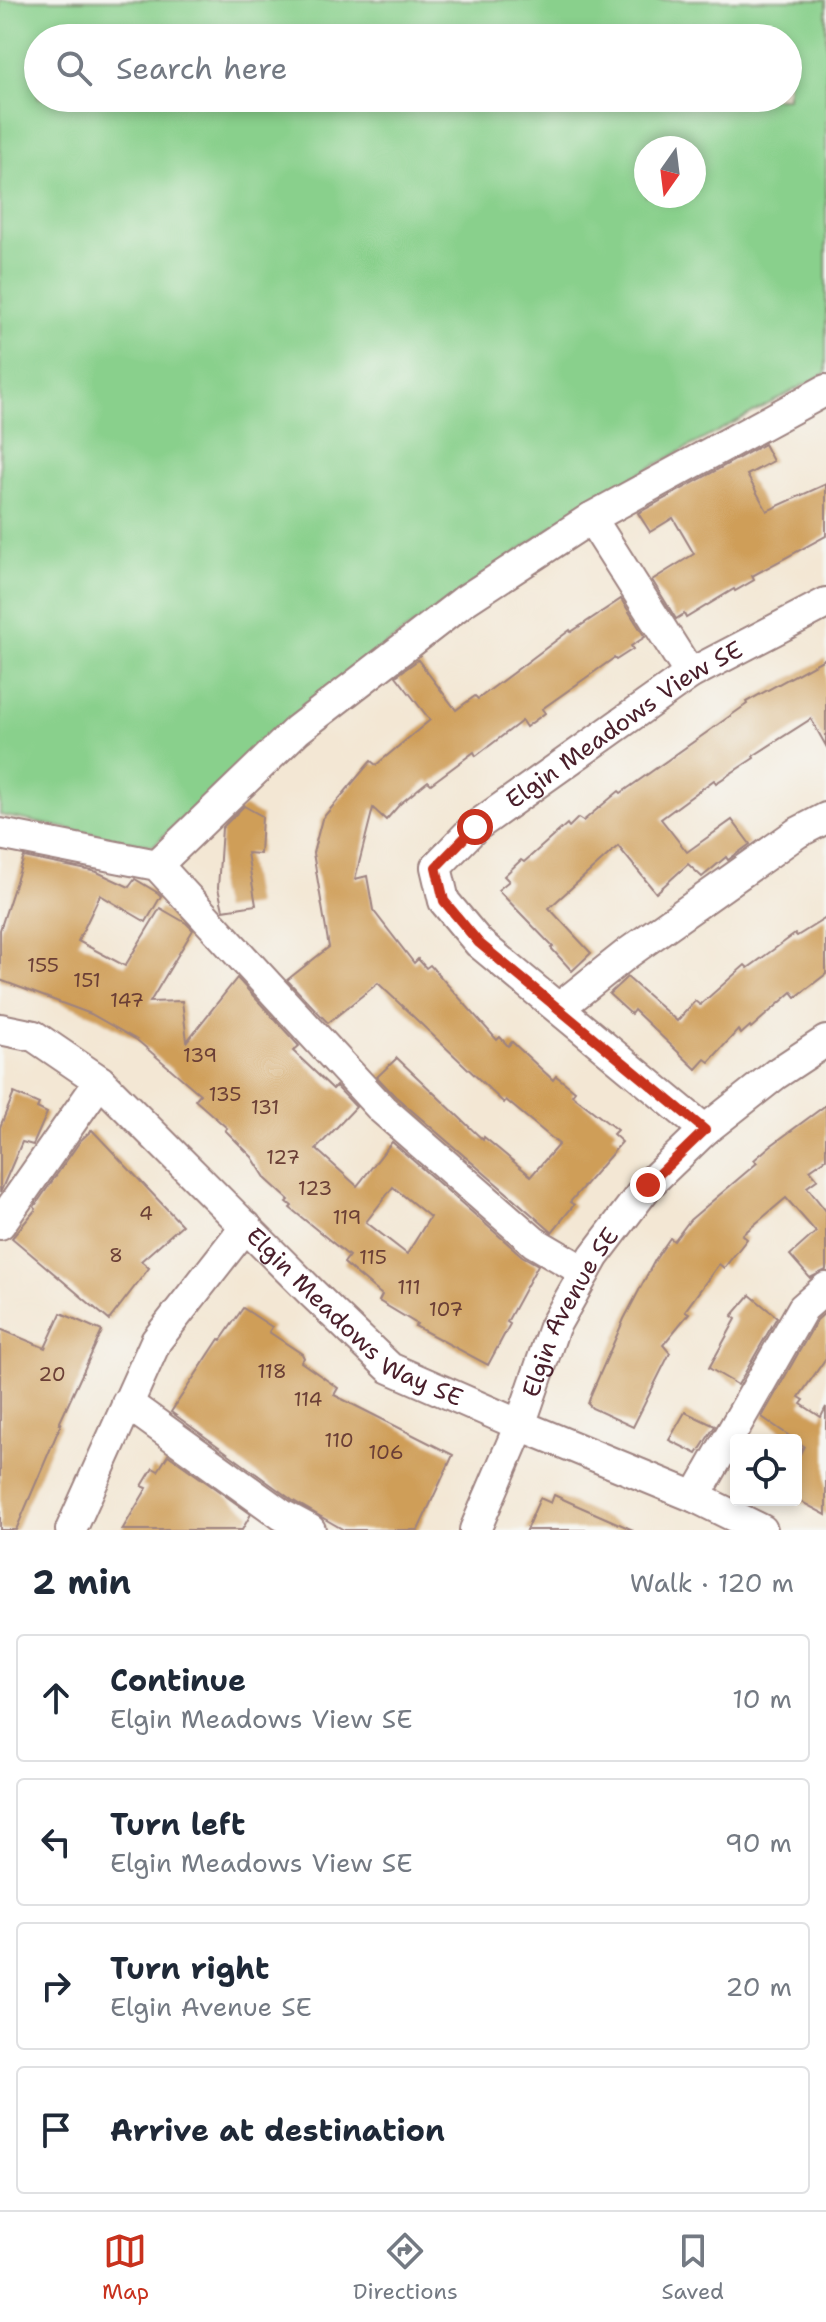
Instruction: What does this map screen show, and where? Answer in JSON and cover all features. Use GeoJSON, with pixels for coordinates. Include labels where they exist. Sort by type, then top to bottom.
{"type":"FeatureCollection","features":[{"type":"Feature","properties":{"kind":"street"},"geometry":{"type":"LineString","coordinates":[[157,865],[297,730],[464,601],[591,518],[826,390]]}},
{"type":"Feature","properties":{"kind":"street"},"geometry":{"type":"LineString","coordinates":[[591,518],[690,674]]}},
{"type":"Feature","properties":{"kind":"street","name":"Elgin Meadows View SE"},"geometry":{"type":"LineString","coordinates":[[705,1130],[479,943],[444,901],[436,867],[475,827],[690,674],[826,603]]}},
{"type":"Feature","properties":{"kind":"street"},"geometry":{"type":"LineString","coordinates":[[560,1007],[628,953],[797,833],[826,818]]}},
{"type":"Feature","properties":{"kind":"street"},"geometry":{"type":"LineString","coordinates":[[0,834],[157,865],[382,1109],[534,1242],[585,1272]]}},
{"type":"Feature","properties":{"kind":"street","name":"Elgin Meadows Way SE"},"geometry":{"type":"LineString","coordinates":[[0,1029],[34,1036],[100,1081],[390,1368],[695,1497],[762,1530]]}},
{"type":"Feature","properties":{"kind":"street","name":"Elgin Avenue SE"},"geometry":{"type":"LineString","coordinates":[[475,1530],[520,1425],[554,1327],[585,1272],[648,1185],[705,1130],[776,1074],[826,1041]]}},
{"type":"Feature","properties":{"kind":"street"},"geometry":{"type":"LineString","coordinates":[[0,1224],[100,1081]]}},
{"type":"Feature","properties":{"kind":"street"},"geometry":{"type":"LineString","coordinates":[[71,1530],[156,1341],[246,1226]]}},
{"type":"Feature","properties":{"kind":"street"},"geometry":{"type":"LineString","coordinates":[[695,1497],[803,1308],[826,1288]]}},
{"type":"Feature","properties":{"kind":"street"},"geometry":{"type":"LineString","coordinates":[[127,1403],[278,1523],[310,1530]]}},
{"type":"Feature","properties":{"kind":"green space"},"geometry":{"type":"Polygon","coordinates":[[[0,0],[826,0],[826,373],[590,500],[369,657],[273,733],[153,846],[0,815],[0,0]]]}},
{"type":"Feature","properties":{"kind":"building"},"geometry":{"type":"Polygon","coordinates":[[[764,444],[773,461],[747,475],[767,511],[826,484],[826,536],[752,576],[754,580],[735,591],[686,618],[684,614],[676,619],[652,580],[694,554],[673,518],[650,532],[638,513],[764,444]]]}},
{"type":"Feature","properties":{"kind":"building"},"geometry":{"type":"Polygon","coordinates":[[[621,599],[645,637],[631,646],[633,649],[616,660],[614,658],[542,709],[545,713],[526,727],[522,721],[476,756],[474,752],[431,784],[428,781],[386,820],[373,808],[355,879],[367,876],[373,910],[414,963],[418,959],[426,968],[430,965],[497,1040],[500,1037],[508,1046],[512,1042],[553,1080],[556,1076],[575,1091],[572,1095],[617,1130],[613,1134],[622,1142],[570,1202],[574,1205],[552,1232],[377,1077],[397,1058],[483,1140],[484,1137],[531,1176],[559,1144],[506,1100],[504,1103],[378,983],[328,1023],[287,980],[329,947],[313,853],[322,819],[371,761],[376,765],[430,720],[396,676],[418,660],[456,710],[475,696],[478,699],[570,630],[621,599]]]}},
{"type":"Feature","properties":{"kind":"building"},"geometry":{"type":"Polygon","coordinates":[[[826,658],[826,746],[811,719],[716,783],[714,780],[661,819],[687,852],[732,820],[750,844],[728,860],[726,857],[702,877],[688,864],[656,893],[618,846],[549,908],[591,953],[572,971],[498,890],[509,881],[504,876],[567,824],[569,827],[578,818],[583,821],[619,791],[621,793],[631,786],[746,702],[826,658]]]}},
{"type":"Feature","properties":{"kind":"building"},"geometry":{"type":"Polygon","coordinates":[[[244,806],[262,816],[260,854],[247,853],[256,905],[223,910],[218,888],[222,828],[244,806]]]}},
{"type":"Feature","properties":{"kind":"building"},"geometry":{"type":"Polygon","coordinates":[[[24,857],[97,872],[129,887],[135,879],[158,893],[161,896],[146,922],[100,895],[78,941],[125,966],[160,908],[186,923],[193,930],[150,1002],[182,1001],[187,1041],[237,978],[299,1046],[293,1051],[333,1089],[336,1086],[356,1107],[316,1149],[357,1186],[392,1142],[522,1256],[538,1265],[488,1365],[415,1326],[417,1324],[379,1301],[382,1295],[344,1263],[349,1256],[290,1208],[289,1200],[266,1179],[252,1157],[225,1130],[227,1128],[195,1100],[200,1094],[137,1040],[91,1014],[0,980],[0,930],[24,857]],[[393,1187],[366,1222],[407,1254],[430,1217],[393,1187]]]}},
{"type":"Feature","properties":{"kind":"building"},"geometry":{"type":"Polygon","coordinates":[[[826,918],[826,974],[796,997],[792,992],[751,1028],[741,1034],[738,1030],[709,1062],[705,1059],[696,1069],[634,1010],[631,1014],[609,994],[627,977],[677,1021],[695,1001],[700,1005],[745,965],[748,968],[795,934],[797,936],[826,918]]]}},
{"type":"Feature","properties":{"kind":"building"},"geometry":{"type":"Polygon","coordinates":[[[14,1093],[39,1104],[37,1108],[47,1113],[33,1145],[22,1142],[0,1193],[0,1127],[14,1093]]]}},
{"type":"Feature","properties":{"kind":"building"},"geometry":{"type":"Polygon","coordinates":[[[826,1105],[826,1159],[810,1170],[818,1179],[807,1187],[826,1211],[826,1270],[810,1278],[790,1255],[816,1232],[786,1198],[742,1235],[747,1239],[724,1268],[719,1264],[685,1311],[689,1313],[663,1345],[670,1353],[633,1427],[592,1408],[588,1404],[592,1392],[624,1319],[670,1238],[674,1241],[690,1220],[757,1163],[754,1160],[769,1147],[826,1105]]]}},
{"type":"Feature","properties":{"kind":"building"},"geometry":{"type":"Polygon","coordinates":[[[92,1130],[182,1225],[141,1261],[149,1268],[109,1320],[12,1238],[36,1209],[34,1207],[81,1140],[92,1130]]]}},
{"type":"Feature","properties":{"kind":"building"},"geometry":{"type":"Polygon","coordinates":[[[750,1295],[777,1317],[738,1385],[709,1368],[736,1319],[732,1316],[750,1295]]]}},
{"type":"Feature","properties":{"kind":"building"},"geometry":{"type":"Polygon","coordinates":[[[243,1308],[272,1327],[269,1332],[302,1354],[304,1358],[301,1362],[338,1388],[334,1395],[453,1455],[418,1530],[344,1530],[292,1500],[171,1412],[243,1308]]]}},
{"type":"Feature","properties":{"kind":"building"},"geometry":{"type":"Polygon","coordinates":[[[826,1312],[826,1358],[799,1397],[804,1400],[801,1404],[821,1417],[826,1407],[826,1515],[802,1502],[802,1434],[787,1434],[762,1417],[817,1320],[826,1312]]]}},
{"type":"Feature","properties":{"kind":"building"},"geometry":{"type":"Polygon","coordinates":[[[61,1313],[102,1331],[59,1424],[16,1530],[0,1530],[0,1329],[45,1348],[61,1313]]]}},
{"type":"Feature","properties":{"kind":"building"},"geometry":{"type":"Polygon","coordinates":[[[685,1412],[715,1426],[697,1454],[669,1440],[685,1412]]]}},
{"type":"Feature","properties":{"kind":"building"},"geometry":{"type":"Polygon","coordinates":[[[168,1455],[251,1514],[242,1530],[122,1530],[147,1488],[142,1486],[153,1468],[158,1471],[168,1455]]]}},
{"type":"Feature","properties":{"kind":"building"},"geometry":{"type":"Polygon","coordinates":[[[554,1495],[633,1530],[526,1530],[540,1498],[551,1503],[554,1495]]]}},
{"type":"Feature","properties":{"kind":"route"},"geometry":{"type":"LineString","coordinates":[[475,827],[436,867],[444,901],[479,943],[705,1130],[648,1185]]}}]}
